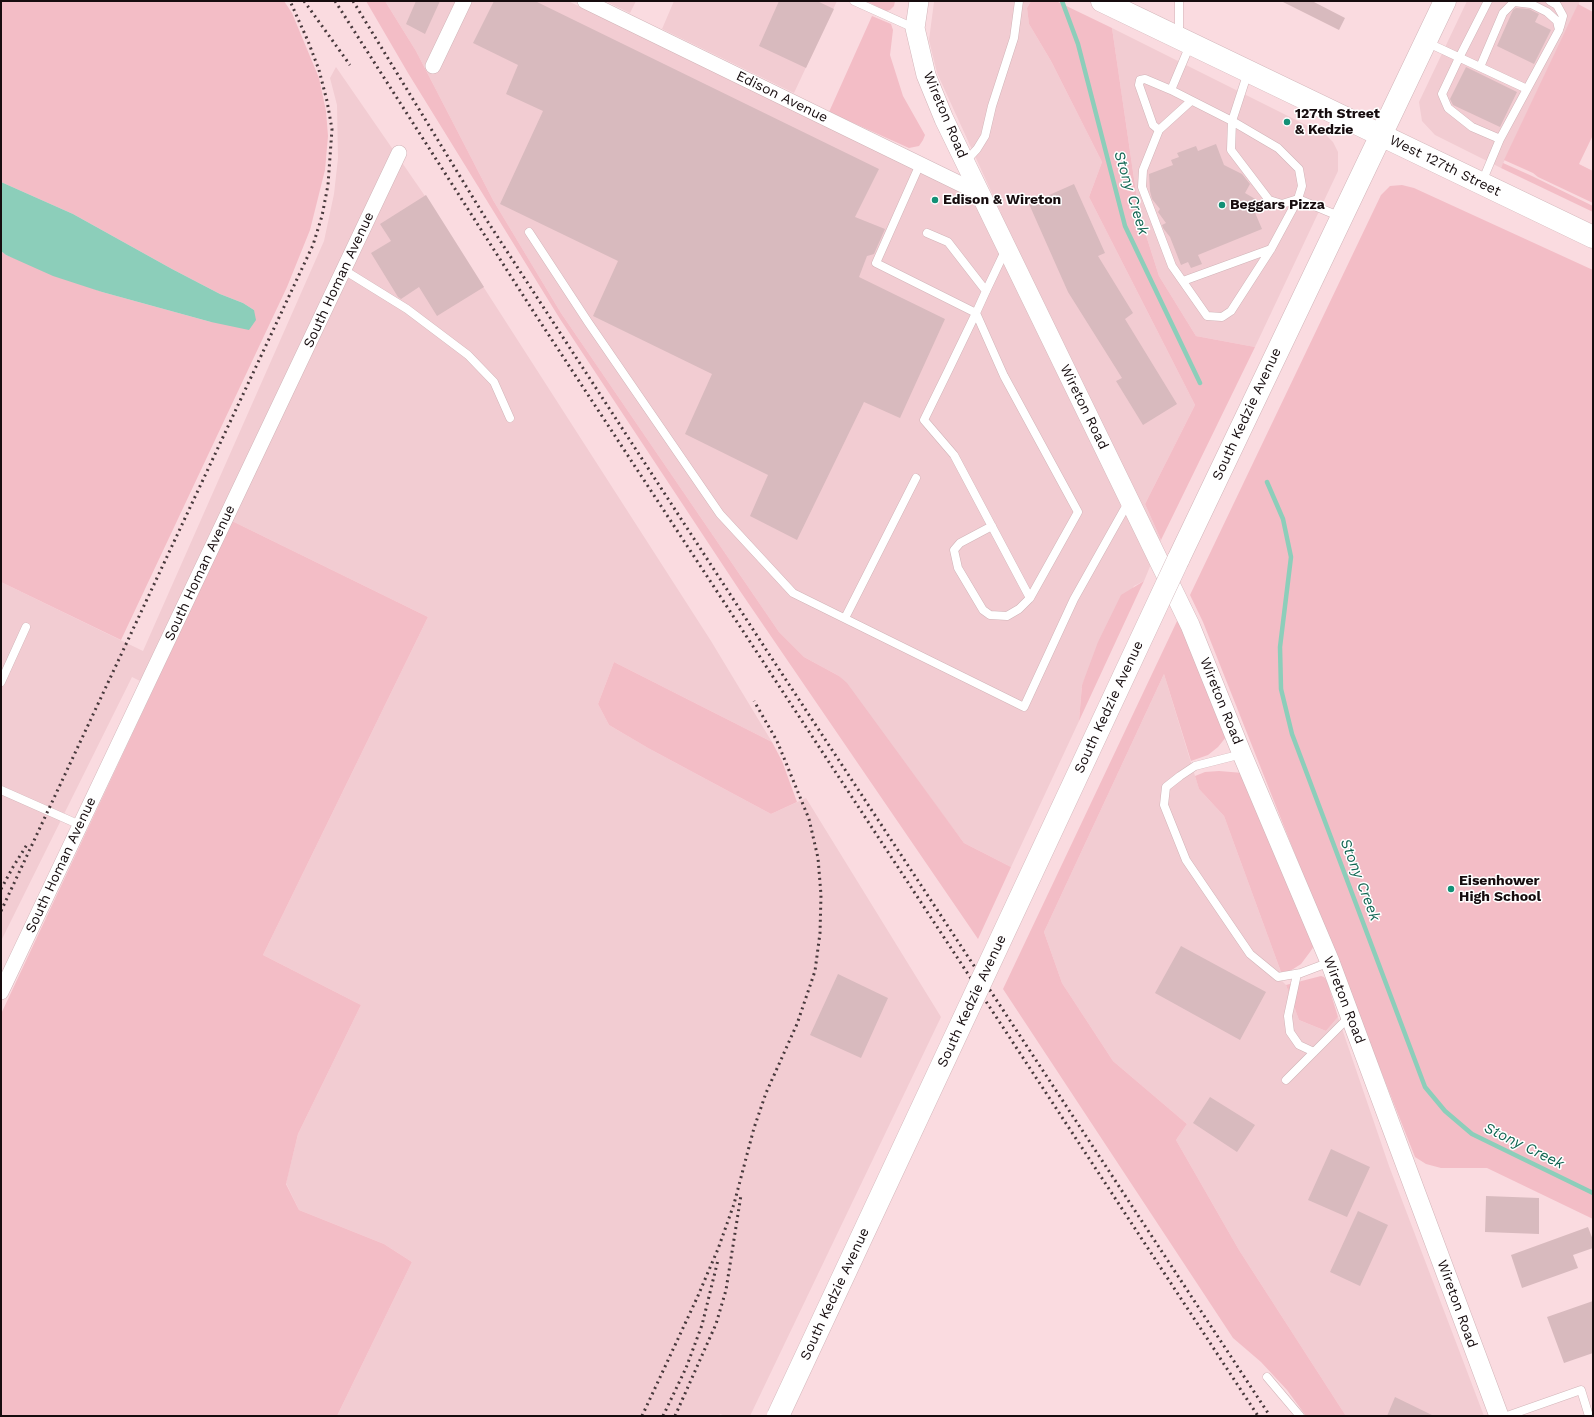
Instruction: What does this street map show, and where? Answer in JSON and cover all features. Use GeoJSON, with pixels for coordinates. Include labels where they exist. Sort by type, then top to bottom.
{"type":"FeatureCollection","features":[{"type":"Feature","properties":{"kind":"main road","name":"West 127th Street"},"geometry":{"type":"LineString","coordinates":[[1102,1],[1593,237]]}},
{"type":"Feature","properties":{"kind":"main road","name":"South Kedzie Avenue"},"geometry":{"type":"LineString","coordinates":[[778,1416],[1178,560],[1341,217],[1382,136],[1445,1]]}},
{"type":"Feature","properties":{"kind":"street"},"geometry":{"type":"LineString","coordinates":[[433,66],[464,1]]}},
{"type":"Feature","properties":{"kind":"street","name":"Edison Avenue"},"geometry":{"type":"LineString","coordinates":[[585,1],[980,193]]}},
{"type":"Feature","properties":{"kind":"street","name":"Wireton Road"},"geometry":{"type":"LineString","coordinates":[[919,1],[915,28],[926,75],[944,119],[1190,624],[1242,754],[1330,962],[1499,1416]]}},
{"type":"Feature","properties":{"kind":"street","name":"South Homan Avenue"},"geometry":{"type":"LineString","coordinates":[[1,992],[399,153]]}},
{"type":"Feature","properties":{"kind":"lane"},"geometry":{"type":"LineString","coordinates":[[854,1],[915,28]]}},
{"type":"Feature","properties":{"kind":"lane"},"geometry":{"type":"LineString","coordinates":[[965,162],[986,136],[996,91],[1014,38],[1019,1]]}},
{"type":"Feature","properties":{"kind":"lane"},"geometry":{"type":"LineString","coordinates":[[1171,90],[1185,41],[1179,1]]}},
{"type":"Feature","properties":{"kind":"lane"},"geometry":{"type":"LineString","coordinates":[[1488,1],[1442,94],[1448,108],[1472,127],[1500,139]]}},
{"type":"Feature","properties":{"kind":"lane"},"geometry":{"type":"LineString","coordinates":[[1481,184],[1500,139],[1559,30],[1563,16],[1557,5],[1550,1]]}},
{"type":"Feature","properties":{"kind":"lane"},"geometry":{"type":"LineString","coordinates":[[1480,67],[1504,12],[1514,2],[1531,4],[1547,12],[1557,21],[1559,30]]}},
{"type":"Feature","properties":{"kind":"lane"},"geometry":{"type":"LineString","coordinates":[[1426,42],[1526,89]]}},
{"type":"Feature","properties":{"kind":"lane"},"geometry":{"type":"LineString","coordinates":[[1248,72],[1232,120],[1231,150],[1269,200],[1282,204],[1298,199],[1341,217]]}},
{"type":"Feature","properties":{"kind":"lane"},"geometry":{"type":"LineString","coordinates":[[1159,130],[1153,125],[1138,85],[1140,80],[1145,79],[1171,90],[1232,120],[1278,148],[1298,169],[1302,186],[1298,199],[1271,249],[1231,311],[1222,317],[1207,316],[1172,266],[1142,187],[1143,170],[1159,130],[1191,101]]}},
{"type":"Feature","properties":{"kind":"lane"},"geometry":{"type":"LineString","coordinates":[[920,164],[876,263],[976,313],[1004,376],[1078,512],[1030,598],[1019,609],[1007,616],[990,614],[984,610],[958,568],[954,550],[960,543],[992,526]]}},
{"type":"Feature","properties":{"kind":"lane"},"geometry":{"type":"LineString","coordinates":[[529,232],[588,322],[720,514],[793,593],[1024,707],[1074,599],[1130,500]]}},
{"type":"Feature","properties":{"kind":"lane"},"geometry":{"type":"LineString","coordinates":[[927,233],[948,242],[986,291]]}},
{"type":"Feature","properties":{"kind":"lane"},"geometry":{"type":"LineString","coordinates":[[1007,248],[924,420],[954,455],[1030,598]]}},
{"type":"Feature","properties":{"kind":"lane"},"geometry":{"type":"LineString","coordinates":[[1183,281],[1271,249]]}},
{"type":"Feature","properties":{"kind":"lane"},"geometry":{"type":"LineString","coordinates":[[344,270],[407,309],[468,355],[494,382],[510,418]]}},
{"type":"Feature","properties":{"kind":"lane"},"geometry":{"type":"LineString","coordinates":[[844,618],[916,478]]}},
{"type":"Feature","properties":{"kind":"lane"},"geometry":{"type":"LineString","coordinates":[[1,682],[26,627]]}},
{"type":"Feature","properties":{"kind":"lane"},"geometry":{"type":"LineString","coordinates":[[1242,754],[1195,766],[1166,787],[1164,805],[1186,860],[1250,954],[1278,977],[1297,974],[1330,962]]}},
{"type":"Feature","properties":{"kind":"lane"},"geometry":{"type":"LineString","coordinates":[[1,790],[80,825]]}},
{"type":"Feature","properties":{"kind":"lane"},"geometry":{"type":"LineString","coordinates":[[1297,974],[1288,1016],[1290,1032],[1299,1045],[1314,1052]]}},
{"type":"Feature","properties":{"kind":"lane"},"geometry":{"type":"LineString","coordinates":[[1286,1080],[1350,1016]]}},
{"type":"Feature","properties":{"kind":"lane"},"geometry":{"type":"LineString","coordinates":[[1267,1377],[1300,1416]]}},
{"type":"Feature","properties":{"kind":"lane"},"geometry":{"type":"LineString","coordinates":[[1507,1416],[1581,1390],[1589,1416]]}},
{"type":"Feature","properties":{"kind":"shaded area"},"geometry":{"type":"Polygon","coordinates":[[[1,1],[284,1],[292,13],[319,78],[326,111],[328,136],[325,170],[310,230],[287,287],[121,640],[1,582],[1,251],[6,255],[102,292],[211,322],[254,310],[243,303],[220,294],[172,269],[73,214],[1,182],[1,1]]]}},
{"type":"Feature","properties":{"kind":"shaded area"},"geometry":{"type":"Polygon","coordinates":[[[366,1],[385,1],[416,51],[493,200],[561,313],[779,632],[804,657],[839,676],[847,683],[964,843],[1011,867],[978,939],[740,591],[560,319],[408,73],[366,1]]]}},
{"type":"Feature","properties":{"kind":"shaded area"},"geometry":{"type":"Polygon","coordinates":[[[385,1],[568,1],[953,187],[1001,213],[937,73],[929,40],[934,2],[1031,1],[1027,8],[1029,24],[1051,61],[1102,162],[1089,197],[1195,405],[1145,504],[1161,540],[1144,581],[1134,586],[1082,685],[1079,721],[1011,867],[964,843],[839,676],[804,657],[779,632],[561,313],[493,200],[416,51],[385,1]]]}},
{"type":"Feature","properties":{"kind":"shaded area"},"geometry":{"type":"Polygon","coordinates":[[[605,1],[636,1],[630,13],[605,1]]]}},
{"type":"Feature","properties":{"kind":"shaded area"},"geometry":{"type":"Polygon","coordinates":[[[674,1],[837,1],[794,93],[662,29],[674,1]]]}},
{"type":"Feature","properties":{"kind":"shaded area"},"geometry":{"type":"Polygon","coordinates":[[[866,1],[895,1],[894,6],[890,10],[886,11],[866,1]]]}},
{"type":"Feature","properties":{"kind":"shaded area"},"geometry":{"type":"Polygon","coordinates":[[[1031,1],[1056,1],[1112,28],[1139,213],[1159,276],[1196,336],[1255,347],[1161,540],[1145,504],[1195,405],[1089,197],[1102,162],[1051,61],[1029,24],[1027,8],[1031,1]]]}},
{"type":"Feature","properties":{"kind":"shaded area"},"geometry":{"type":"Polygon","coordinates":[[[1467,1],[1580,1],[1501,168],[1435,135],[1422,121],[1419,102],[1467,1]]]}},
{"type":"Feature","properties":{"kind":"shaded area"},"geometry":{"type":"Polygon","coordinates":[[[1578,4],[1593,12],[1593,135],[1579,164],[1593,171],[1593,203],[1504,160],[1578,4]]]}},
{"type":"Feature","properties":{"kind":"shaded area"},"geometry":{"type":"Polygon","coordinates":[[[872,16],[891,24],[893,30],[890,55],[903,96],[925,135],[919,146],[909,148],[829,112],[872,16]]]}},
{"type":"Feature","properties":{"kind":"shaded area"},"geometry":{"type":"Polygon","coordinates":[[[1112,28],[1326,135],[1333,142],[1338,152],[1338,171],[1255,347],[1196,336],[1159,276],[1139,213],[1112,28]]]}},
{"type":"Feature","properties":{"kind":"shaded area"},"geometry":{"type":"Polygon","coordinates":[[[336,67],[425,196],[711,641],[772,742],[614,662],[598,704],[609,725],[648,748],[771,814],[806,798],[941,1017],[750,1416],[725,1416],[720,1414],[719,1416],[337,1416],[412,1262],[384,1244],[299,1210],[286,1183],[298,1134],[361,1005],[263,955],[428,617],[232,521],[154,688],[132,677],[1,941],[1,582],[143,651],[324,241],[334,194],[338,158],[337,105],[330,78],[336,67]]]}},
{"type":"Feature","properties":{"kind":"shaded area"},"geometry":{"type":"Polygon","coordinates":[[[1503,163],[1593,206],[1593,212],[1501,168],[1503,163]]]}},
{"type":"Feature","properties":{"kind":"shaded area"},"geometry":{"type":"Polygon","coordinates":[[[1,182],[73,214],[172,269],[220,294],[243,303],[254,310],[256,320],[249,330],[211,322],[102,292],[53,276],[6,255],[1,251],[1,182]]]}},
{"type":"Feature","properties":{"kind":"shaded area","name":"Eisenhower High School"},"geometry":{"type":"Polygon","coordinates":[[[1402,185],[1414,188],[1593,270],[1593,1219],[1487,1168],[1441,1168],[1426,1164],[1415,1157],[1203,622],[1190,595],[1381,195],[1390,186],[1402,185]]]}},
{"type":"Feature","properties":{"kind":"shaded area"},"geometry":{"type":"Polygon","coordinates":[[[232,521],[428,617],[263,955],[361,1005],[298,1134],[286,1184],[299,1210],[384,1244],[412,1262],[337,1416],[1,1416],[1,1014],[232,521]]]}},
{"type":"Feature","properties":{"kind":"shaded area"},"geometry":{"type":"Polygon","coordinates":[[[1144,581],[1079,721],[1082,685],[1098,642],[1121,595],[1144,581]]]}},
{"type":"Feature","properties":{"kind":"shaded area"},"geometry":{"type":"Polygon","coordinates":[[[1178,619],[1226,737],[1218,747],[1208,755],[1191,761],[1164,674],[1044,932],[1062,983],[1113,1061],[1187,1124],[1176,1140],[1239,1250],[1346,1416],[1306,1416],[1287,1390],[1261,1362],[1233,1338],[1003,989],[1178,619]]]}},
{"type":"Feature","properties":{"kind":"shaded area"},"geometry":{"type":"Polygon","coordinates":[[[614,662],[772,742],[782,761],[797,802],[771,814],[648,748],[609,725],[598,704],[614,662]]]}},
{"type":"Feature","properties":{"kind":"shaded area"},"geometry":{"type":"Polygon","coordinates":[[[1164,674],[1199,789],[1224,816],[1281,972],[1278,977],[1286,985],[1299,1020],[1326,1031],[1338,1017],[1389,1166],[1484,1416],[1346,1416],[1239,1250],[1176,1140],[1187,1124],[1113,1061],[1062,983],[1044,932],[1164,674]]]}},
{"type":"Feature","properties":{"kind":"shaded area"},"geometry":{"type":"Polygon","coordinates":[[[1219,771],[1243,773],[1316,943],[1301,964],[1290,971],[1281,972],[1224,816],[1199,789],[1195,776],[1205,772],[1219,771]]]}},
{"type":"Feature","properties":{"kind":"shaded area"},"geometry":{"type":"Polygon","coordinates":[[[1321,976],[1327,981],[1338,1017],[1326,1031],[1299,1020],[1286,985],[1321,976]]]}},
{"type":"Feature","properties":{"kind":"building"},"geometry":{"type":"Polygon","coordinates":[[[416,1],[440,1],[425,34],[406,24],[416,1]]]}},
{"type":"Feature","properties":{"kind":"building"},"geometry":{"type":"Polygon","coordinates":[[[494,1],[535,1],[879,169],[855,217],[885,229],[874,254],[867,256],[859,277],[945,319],[900,418],[864,402],[797,540],[750,516],[768,475],[685,434],[712,374],[593,316],[618,261],[500,204],[543,111],[506,94],[518,65],[473,43],[494,1]]]}},
{"type":"Feature","properties":{"kind":"building"},"geometry":{"type":"Polygon","coordinates":[[[779,1],[817,1],[834,9],[806,68],[759,46],[779,1]]]}},
{"type":"Feature","properties":{"kind":"building"},"geometry":{"type":"Polygon","coordinates":[[[1281,1],[1312,1],[1345,18],[1339,30],[1281,1]]]}},
{"type":"Feature","properties":{"kind":"building"},"geometry":{"type":"Polygon","coordinates":[[[1516,8],[1529,9],[1539,14],[1535,22],[1551,30],[1534,64],[1497,46],[1513,10],[1516,8]]]}},
{"type":"Feature","properties":{"kind":"building"},"geometry":{"type":"Polygon","coordinates":[[[1466,67],[1517,92],[1500,127],[1453,105],[1450,99],[1466,67]]]}},
{"type":"Feature","properties":{"kind":"building","name":"Beggars Pizza"},"geometry":{"type":"Polygon","coordinates":[[[1216,144],[1224,165],[1242,174],[1250,184],[1245,193],[1257,200],[1253,208],[1262,229],[1198,255],[1202,264],[1191,268],[1188,262],[1181,265],[1170,237],[1163,228],[1162,225],[1166,223],[1158,212],[1160,209],[1152,199],[1149,174],[1173,165],[1171,160],[1179,157],[1177,153],[1196,146],[1198,151],[1216,144]]]}},
{"type":"Feature","properties":{"kind":"building"},"geometry":{"type":"Polygon","coordinates":[[[1074,184],[1105,253],[1098,256],[1133,313],[1125,319],[1177,404],[1143,425],[1116,381],[1122,378],[1068,292],[1029,204],[1074,184]]]}},
{"type":"Feature","properties":{"kind":"building"},"geometry":{"type":"Polygon","coordinates":[[[426,195],[484,287],[437,316],[419,287],[401,299],[398,297],[371,253],[391,241],[380,224],[426,195]]]}},
{"type":"Feature","properties":{"kind":"building"},"geometry":{"type":"Polygon","coordinates":[[[1181,946],[1266,992],[1240,1040],[1155,993],[1181,946]]]}},
{"type":"Feature","properties":{"kind":"building"},"geometry":{"type":"Polygon","coordinates":[[[838,974],[888,998],[861,1058],[810,1035],[838,974]]]}},
{"type":"Feature","properties":{"kind":"building"},"geometry":{"type":"Polygon","coordinates":[[[1210,1097],[1255,1125],[1237,1152],[1193,1123],[1210,1097]]]}},
{"type":"Feature","properties":{"kind":"building"},"geometry":{"type":"Polygon","coordinates":[[[1331,1149],[1370,1167],[1347,1217],[1308,1200],[1331,1149]]]}},
{"type":"Feature","properties":{"kind":"building"},"geometry":{"type":"Polygon","coordinates":[[[1486,1196],[1539,1198],[1539,1234],[1485,1232],[1486,1196]]]}},
{"type":"Feature","properties":{"kind":"building"},"geometry":{"type":"Polygon","coordinates":[[[1358,1211],[1388,1225],[1360,1286],[1330,1272],[1358,1211]]]}},
{"type":"Feature","properties":{"kind":"building"},"geometry":{"type":"Polygon","coordinates":[[[1588,1227],[1593,1240],[1593,1248],[1573,1255],[1578,1268],[1522,1288],[1511,1255],[1588,1227]]]}},
{"type":"Feature","properties":{"kind":"building"},"geometry":{"type":"Polygon","coordinates":[[[1593,1301],[1593,1353],[1564,1363],[1547,1317],[1593,1301]]]}},
{"type":"Feature","properties":{"kind":"building"},"geometry":{"type":"Polygon","coordinates":[[[1395,1397],[1434,1416],[1387,1416],[1395,1397]]]}},
{"type":"Feature","properties":{"kind":"waterway","name":"Stony Creek"},"geometry":{"type":"LineString","coordinates":[[1062,1],[1078,44],[1125,226],[1200,383]]}},
{"type":"Feature","properties":{"kind":"waterway","name":"Stony Creek"},"geometry":{"type":"LineString","coordinates":[[1267,482],[1283,519],[1291,557],[1280,647],[1281,689],[1292,734],[1425,1087],[1445,1111],[1472,1134],[1593,1193]]}},
{"type":"Feature","properties":{"kind":"railway"},"geometry":{"type":"LineString","coordinates":[[1,911],[313,245],[322,216],[328,185],[332,129],[319,70],[290,1]]}},
{"type":"Feature","properties":{"kind":"railway"},"geometry":{"type":"LineString","coordinates":[[304,1],[350,65]]}},
{"type":"Feature","properties":{"kind":"railway"},"geometry":{"type":"LineString","coordinates":[[335,1],[535,314],[1258,1416]]}},
{"type":"Feature","properties":{"kind":"railway"},"geometry":{"type":"LineString","coordinates":[[353,1],[486,219],[767,651],[1270,1416]]}},
{"type":"Feature","properties":{"kind":"railway"},"geometry":{"type":"LineString","coordinates":[[642,1416],[718,1249],[734,1204],[754,1128],[766,1093],[797,1024],[815,971],[820,933],[821,895],[818,858],[809,819],[777,741],[754,701]]}},
{"type":"Feature","properties":{"kind":"railway"},"geometry":{"type":"LineString","coordinates":[[1,889],[28,843]]}},
{"type":"Feature","properties":{"kind":"railway"},"geometry":{"type":"LineString","coordinates":[[675,1416],[716,1324],[726,1290],[741,1195]]}},
{"type":"Feature","properties":{"kind":"railway"},"geometry":{"type":"LineString","coordinates":[[663,1416],[686,1368],[702,1325],[718,1260]]}},
{"type":"Feature","properties":{"kind":"place","name":"127th Street & Kedzie"},"geometry":{"type":"Point","coordinates":[1287,122]}},
{"type":"Feature","properties":{"kind":"place","name":"Edison & Wireton"},"geometry":{"type":"Point","coordinates":[935,200]}},
{"type":"Feature","properties":{"kind":"place","name":"Beggars Pizza"},"geometry":{"type":"Point","coordinates":[1222,205]}},
{"type":"Feature","properties":{"kind":"place","name":"Eisenhower High School"},"geometry":{"type":"Point","coordinates":[1451,889]}}]}
